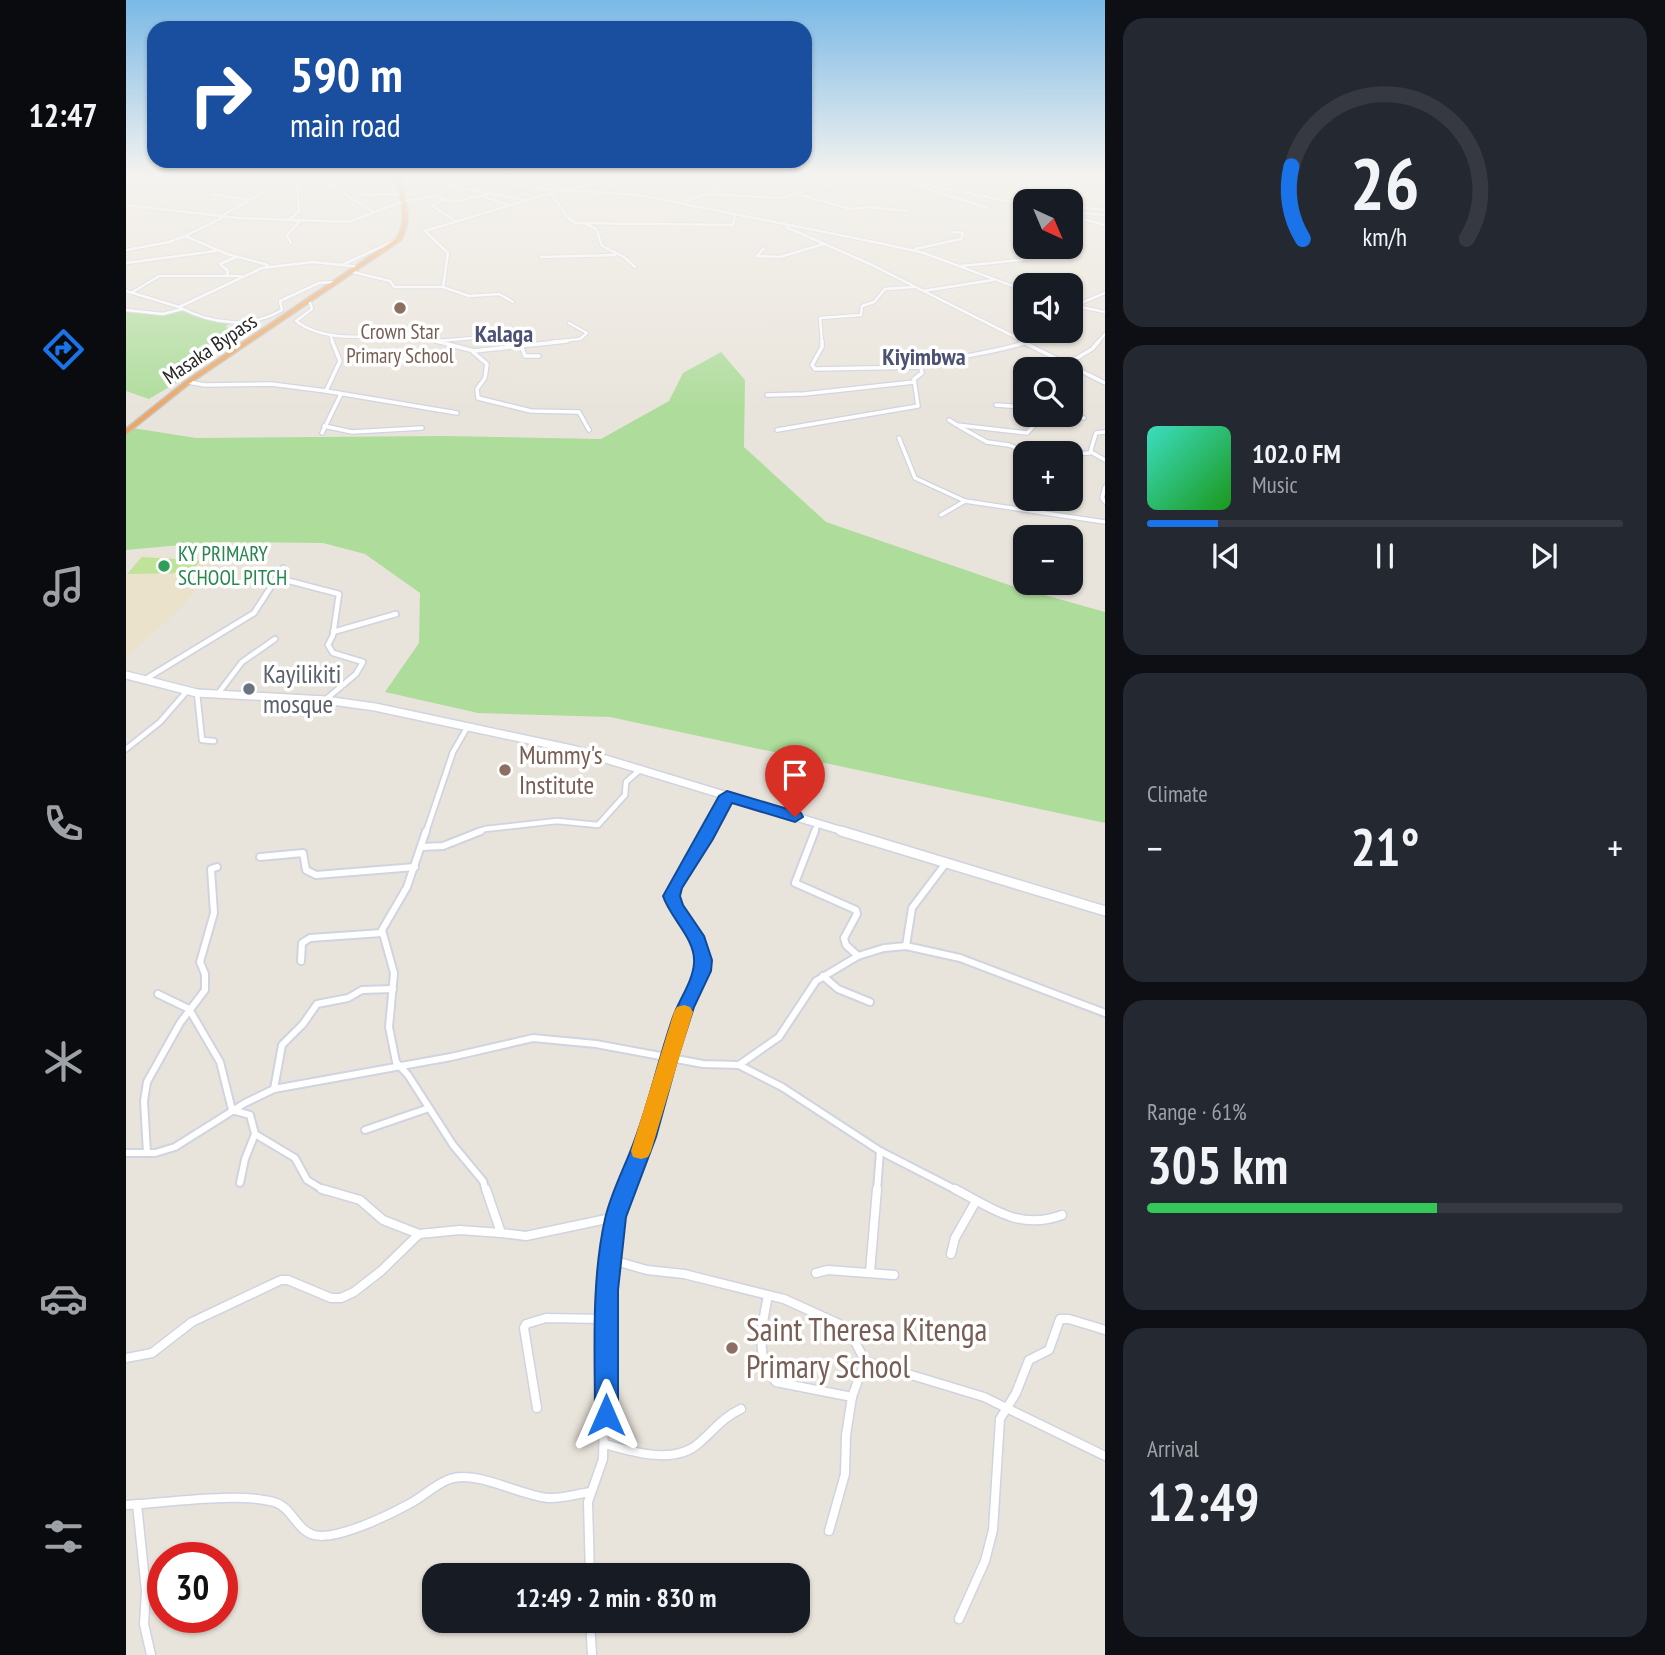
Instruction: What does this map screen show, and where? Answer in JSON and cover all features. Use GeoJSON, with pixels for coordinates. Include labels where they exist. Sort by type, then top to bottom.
{"type":"FeatureCollection","features":[{"type":"Feature","properties":{"kind":"highway","name":"Masaka Bypass"},"geometry":{"type":"LineString","coordinates":[[126,432],[188,382],[378,254]]}},
{"type":"Feature","properties":{"kind":"main road"},"geometry":{"type":"LineString","coordinates":[[126,675],[197,693],[325,700],[375,707],[576,750],[1105,911]]}},
{"type":"Feature","properties":{"kind":"street"},"geometry":{"type":"LineString","coordinates":[[126,263],[195,254]]}},
{"type":"Feature","properties":{"kind":"street"},"geometry":{"type":"LineString","coordinates":[[228,254],[262,266],[306,262],[360,267]]}},
{"type":"Feature","properties":{"kind":"street"},"geometry":{"type":"LineString","coordinates":[[342,264],[362,254]]}},
{"type":"Feature","properties":{"kind":"street"},"geometry":{"type":"LineString","coordinates":[[443,287],[448,254]]}},
{"type":"Feature","properties":{"kind":"street"},"geometry":{"type":"LineString","coordinates":[[759,254],[757,256],[780,257],[789,254]]}},
{"type":"Feature","properties":{"kind":"street"},"geometry":{"type":"LineString","coordinates":[[845,254],[1013,337]]}},
{"type":"Feature","properties":{"kind":"street"},"geometry":{"type":"LineString","coordinates":[[924,254],[1013,286]]}},
{"type":"Feature","properties":{"kind":"street"},"geometry":{"type":"LineString","coordinates":[[541,257],[615,255],[630,260],[635,267]]}},
{"type":"Feature","properties":{"kind":"street"},"geometry":{"type":"LineString","coordinates":[[227,276],[228,271],[220,264],[236,257]]}},
{"type":"Feature","properties":{"kind":"street"},"geometry":{"type":"LineString","coordinates":[[958,266],[1030,259]]}},
{"type":"Feature","properties":{"kind":"street"},"geometry":{"type":"LineString","coordinates":[[126,310],[159,314],[181,308],[262,266]]}},
{"type":"Feature","properties":{"kind":"street"},"geometry":{"type":"LineString","coordinates":[[353,272],[373,279],[388,280],[394,288],[443,287],[469,296],[499,294],[513,302]]}},
{"type":"Feature","properties":{"kind":"street"},"geometry":{"type":"LineString","coordinates":[[131,293],[159,276],[244,276]]}},
{"type":"Feature","properties":{"kind":"street"},"geometry":{"type":"LineString","coordinates":[[921,291],[996,280]]}},
{"type":"Feature","properties":{"kind":"street"},"geometry":{"type":"LineString","coordinates":[[126,291],[222,320],[263,320],[282,310],[280,301],[319,283],[336,282]]}},
{"type":"Feature","properties":{"kind":"street"},"geometry":{"type":"LineString","coordinates":[[914,287],[885,289],[874,302],[861,307],[861,314],[820,318],[822,347],[812,365],[815,369],[921,367],[943,359],[989,354],[1024,343],[1053,357]]}},
{"type":"Feature","properties":{"kind":"street"},"geometry":{"type":"LineString","coordinates":[[1083,302],[1105,293]]}},
{"type":"Feature","properties":{"kind":"street"},"geometry":{"type":"LineString","coordinates":[[309,300],[312,309],[296,323],[313,332],[330,335],[422,333],[432,336],[435,342],[470,351],[580,339],[587,332],[569,323]]}},
{"type":"Feature","properties":{"kind":"street"},"geometry":{"type":"LineString","coordinates":[[1083,308],[1105,312]]}},
{"type":"Feature","properties":{"kind":"street"},"geometry":{"type":"LineString","coordinates":[[1079,357],[1092,349],[1105,334]]}},
{"type":"Feature","properties":{"kind":"street"},"geometry":{"type":"LineString","coordinates":[[326,391],[340,361],[330,335]]}},
{"type":"Feature","properties":{"kind":"street"},"geometry":{"type":"LineString","coordinates":[[435,342],[496,336],[508,346]]}},
{"type":"Feature","properties":{"kind":"street"},"geometry":{"type":"LineString","coordinates":[[521,345],[528,358],[539,356]]}},
{"type":"Feature","properties":{"kind":"street"},"geometry":{"type":"LineString","coordinates":[[470,351],[487,364],[485,379],[477,389],[478,398],[531,411],[579,412],[589,430]]}},
{"type":"Feature","properties":{"kind":"street"},"geometry":{"type":"LineString","coordinates":[[777,430],[918,406],[914,382],[915,377],[922,373],[921,367]]}},
{"type":"Feature","properties":{"kind":"street"},"geometry":{"type":"LineString","coordinates":[[1083,372],[1105,383]]}},
{"type":"Feature","properties":{"kind":"street"},"geometry":{"type":"LineString","coordinates":[[188,382],[205,385],[279,385],[457,413]]}},
{"type":"Feature","properties":{"kind":"street"},"geometry":{"type":"LineString","coordinates":[[767,396],[810,395],[855,387],[914,382]]}},
{"type":"Feature","properties":{"kind":"street"},"geometry":{"type":"LineString","coordinates":[[322,433],[341,394]]}},
{"type":"Feature","properties":{"kind":"street"},"geometry":{"type":"LineString","coordinates":[[996,405],[1013,406]]}},
{"type":"Feature","properties":{"kind":"street"},"geometry":{"type":"LineString","coordinates":[[948,420],[984,440],[1013,447]]}},
{"type":"Feature","properties":{"kind":"street"},"geometry":{"type":"LineString","coordinates":[[957,425],[1027,433],[1033,427]]}},
{"type":"Feature","properties":{"kind":"street"},"geometry":{"type":"LineString","coordinates":[[324,426],[352,432],[422,428]]}},
{"type":"Feature","properties":{"kind":"street"},"geometry":{"type":"LineString","coordinates":[[1091,452],[1096,433],[1105,432]]}},
{"type":"Feature","properties":{"kind":"street"},"geometry":{"type":"LineString","coordinates":[[899,438],[906,449],[915,478],[965,501],[990,507],[1069,515],[1105,522]]}},
{"type":"Feature","properties":{"kind":"street"},"geometry":{"type":"LineString","coordinates":[[1083,455],[1091,452]]}},
{"type":"Feature","properties":{"kind":"street"},"geometry":{"type":"LineString","coordinates":[[1091,452],[1105,460]]}},
{"type":"Feature","properties":{"kind":"street"},"geometry":{"type":"LineString","coordinates":[[1105,487],[1102,498],[1105,502]]}},
{"type":"Feature","properties":{"kind":"street"},"geometry":{"type":"LineString","coordinates":[[941,515],[965,501]]}},
{"type":"Feature","properties":{"kind":"street"},"geometry":{"type":"LineString","coordinates":[[143,680],[249,617],[261,606],[283,569]]}},
{"type":"Feature","properties":{"kind":"street"},"geometry":{"type":"LineString","coordinates":[[278,578],[339,594],[333,632],[328,645],[331,652],[363,662],[356,674],[325,700]]}},
{"type":"Feature","properties":{"kind":"street"},"geometry":{"type":"LineString","coordinates":[[333,632],[396,614]]}},
{"type":"Feature","properties":{"kind":"street"},"geometry":{"type":"LineString","coordinates":[[217,695],[242,662],[275,639]]}},
{"type":"Feature","properties":{"kind":"street"},"geometry":{"type":"LineString","coordinates":[[126,748],[160,722],[187,691]]}},
{"type":"Feature","properties":{"kind":"street"},"geometry":{"type":"LineString","coordinates":[[197,693],[202,740],[214,741]]}},
{"type":"Feature","properties":{"kind":"street"},"geometry":{"type":"LineString","coordinates":[[468,726],[453,752],[415,867],[397,908],[382,933],[394,973],[389,1027],[396,1062],[482,1181],[501,1233]]}},
{"type":"Feature","properties":{"kind":"street"},"geometry":{"type":"LineString","coordinates":[[421,847],[443,846],[485,829],[557,821],[598,825],[625,795],[626,782],[641,769]]}},
{"type":"Feature","properties":{"kind":"street"},"geometry":{"type":"LineString","coordinates":[[590,1563],[590,1492],[603,1459],[605,1444],[607,1290],[616,1217],[653,1116],[668,1057],[685,1007],[702,971],[704,960],[695,936],[675,906],[672,896],[727,796]]}},
{"type":"Feature","properties":{"kind":"street"},"geometry":{"type":"LineString","coordinates":[[818,824],[802,859],[795,883],[856,910],[858,914],[844,938],[846,946],[858,956]]}},
{"type":"Feature","properties":{"kind":"street"},"geometry":{"type":"LineString","coordinates":[[260,857],[303,853],[306,870],[316,875],[415,867]]}},
{"type":"Feature","properties":{"kind":"street"},"geometry":{"type":"LineString","coordinates":[[906,946],[909,911],[915,899],[946,863]]}},
{"type":"Feature","properties":{"kind":"street"},"geometry":{"type":"LineString","coordinates":[[147,1153],[144,1101],[146,1082],[180,1023],[205,990],[205,974],[200,962],[214,913],[209,876],[211,869],[217,867]]}},
{"type":"Feature","properties":{"kind":"street"},"geometry":{"type":"LineString","coordinates":[[301,961],[304,940],[382,933]]}},
{"type":"Feature","properties":{"kind":"street"},"geometry":{"type":"LineString","coordinates":[[739,1065],[779,1037],[810,988],[823,976],[858,956],[884,948],[906,946],[940,953],[990,968],[1105,1013]]}},
{"type":"Feature","properties":{"kind":"street"},"geometry":{"type":"LineString","coordinates":[[823,976],[829,985],[850,997],[870,1002]]}},
{"type":"Feature","properties":{"kind":"street"},"geometry":{"type":"LineString","coordinates":[[274,1088],[282,1045],[303,1024],[317,1004],[348,998],[362,990],[393,989]]}},
{"type":"Feature","properties":{"kind":"street"},"geometry":{"type":"LineString","coordinates":[[158,995],[171,1003],[185,1005],[190,1011],[220,1062],[232,1111]]}},
{"type":"Feature","properties":{"kind":"street"},"geometry":{"type":"LineString","coordinates":[[126,1153],[147,1153],[184,1142],[274,1088],[401,1066],[533,1038],[559,1039],[703,1064],[739,1065],[789,1092],[880,1151],[1013,1219],[1032,1223],[1062,1215]]}},
{"type":"Feature","properties":{"kind":"street"},"geometry":{"type":"LineString","coordinates":[[365,1130],[429,1108]]}},
{"type":"Feature","properties":{"kind":"street"},"geometry":{"type":"LineString","coordinates":[[232,1111],[250,1115],[255,1134],[245,1158],[240,1183]]}},
{"type":"Feature","properties":{"kind":"street"},"geometry":{"type":"LineString","coordinates":[[255,1134],[295,1158],[307,1180],[329,1193],[360,1200],[383,1220],[419,1234],[460,1230],[526,1236],[616,1217]]}},
{"type":"Feature","properties":{"kind":"street"},"geometry":{"type":"LineString","coordinates":[[870,1272],[880,1151]]}},
{"type":"Feature","properties":{"kind":"street"},"geometry":{"type":"LineString","coordinates":[[951,1254],[955,1238],[976,1200]]}},
{"type":"Feature","properties":{"kind":"street"},"geometry":{"type":"LineString","coordinates":[[126,1358],[152,1353],[192,1322],[281,1280],[288,1280],[331,1298],[341,1298],[354,1292],[381,1271],[419,1234]]}},
{"type":"Feature","properties":{"kind":"street"},"geometry":{"type":"LineString","coordinates":[[612,1260],[647,1270],[684,1274],[784,1299],[848,1328],[865,1360],[950,1385],[1006,1407],[1105,1456]]}},
{"type":"Feature","properties":{"kind":"street"},"geometry":{"type":"LineString","coordinates":[[816,1273],[828,1270],[894,1275]]}},
{"type":"Feature","properties":{"kind":"street"},"geometry":{"type":"LineString","coordinates":[[768,1296],[764,1338],[767,1373],[776,1382],[852,1397]]}},
{"type":"Feature","properties":{"kind":"street"},"geometry":{"type":"LineString","coordinates":[[537,1408],[524,1328],[526,1324],[546,1318],[606,1320]]}},
{"type":"Feature","properties":{"kind":"street"},"geometry":{"type":"LineString","coordinates":[[959,1619],[985,1561],[993,1530],[1000,1419],[1016,1393],[1029,1360],[1045,1353],[1052,1345],[1059,1320],[1069,1319],[1105,1330]]}},
{"type":"Feature","properties":{"kind":"street"},"geometry":{"type":"LineString","coordinates":[[829,1531],[845,1474],[846,1435],[852,1397],[865,1360]]}},
{"type":"Feature","properties":{"kind":"street"},"geometry":{"type":"LineString","coordinates":[[605,1444],[640,1452],[689,1451],[699,1444],[717,1421],[741,1409]]}},
{"type":"Feature","properties":{"kind":"street"},"geometry":{"type":"LineString","coordinates":[[126,1505],[252,1497],[276,1502],[314,1535],[329,1535],[357,1527],[410,1504],[447,1480],[462,1476],[549,1498],[590,1492]]}},
{"type":"Feature","properties":{"kind":"street"},"geometry":{"type":"LineString","coordinates":[[137,1504],[145,1577],[144,1624],[151,1655]]}},
{"type":"Feature","properties":{"kind":"street"},"geometry":{"type":"LineString","coordinates":[[591,1633],[592,1655]]}},
{"type":"Feature","properties":{"kind":"shaded area"},"geometry":{"type":"Polygon","coordinates":[[[141,555],[221,561],[178,611],[126,658],[126,576],[141,555]]]}},
{"type":"Feature","properties":{"kind":"green space"},"geometry":{"type":"Polygon","coordinates":[[[180,311],[231,322],[225,327],[246,331],[199,369],[149,399],[126,391],[126,312],[160,315],[180,311]]]}},
{"type":"Feature","properties":{"kind":"green space"},"geometry":{"type":"Polygon","coordinates":[[[721,352],[745,380],[744,447],[826,522],[1013,586],[1013,595],[1044,595],[1105,612],[1105,823],[610,717],[478,713],[385,692],[419,643],[420,593],[365,554],[323,543],[214,542],[126,550],[126,427],[196,438],[444,436],[601,439],[669,401],[683,373],[721,352]]]}},
{"type":"Feature","properties":{"kind":"green space","name":"KY PRIMARY SCHOOL PITCH"},"geometry":{"type":"Polygon","coordinates":[[[142,557],[200,561],[190,573],[127,574],[142,557]]]}},
{"type":"Feature","properties":{"kind":"slow traffic"},"geometry":{"type":"LineString","coordinates":[[641,1151],[684,1012]]}},
{"type":"Feature","properties":{"kind":"place","name":"Crown Star Primary School"},"geometry":{"type":"Point","coordinates":[400,308]}},
{"type":"Feature","properties":{"kind":"place","name":"KY PRIMARY SCHOOL PITCH"},"geometry":{"type":"Point","coordinates":[164,566]}},
{"type":"Feature","properties":{"kind":"place","name":"Kayilikiti mosque"},"geometry":{"type":"Point","coordinates":[249,689]}},
{"type":"Feature","properties":{"kind":"place","name":"Mummy's Institute"},"geometry":{"type":"Point","coordinates":[505,770]}},
{"type":"Feature","properties":{"kind":"place","name":"Saint Theresa Kitenga Primary School"},"geometry":{"type":"Point","coordinates":[732,1348]}},
{"type":"Feature","properties":{"kind":"district","name":"Kalaga"},"geometry":{"type":"Point","coordinates":[504,334]}},
{"type":"Feature","properties":{"kind":"district","name":"Kiyimbwa"},"geometry":{"type":"Point","coordinates":[924,357]}},
{"type":"Feature","properties":{"kind":"route"},"geometry":{"type":"LineString","coordinates":[[606,1415],[606,1308],[616,1217],[653,1116],[660,1084],[685,1007],[702,971],[704,960],[695,936],[675,906],[672,896],[674,888],[705,839],[727,796],[795,817]]}}]}
